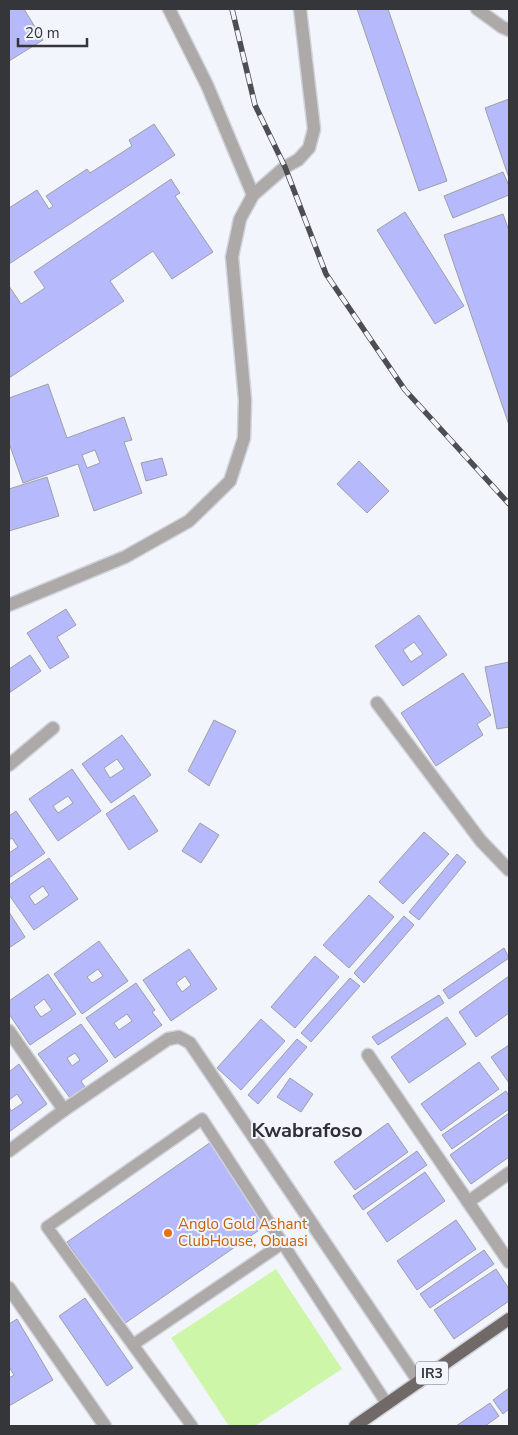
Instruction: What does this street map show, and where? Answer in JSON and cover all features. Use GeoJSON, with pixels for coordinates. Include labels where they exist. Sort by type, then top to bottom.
{"type":"FeatureCollection","features":[{"type":"Feature","properties":{"kind":"main road","name":"IR3"},"geometry":{"type":"LineString","coordinates":[[355,1426],[509,1319]]}},
{"type":"Feature","properties":{"kind":"street"},"geometry":{"type":"LineString","coordinates":[[170,9],[207,85],[253,195]]}},
{"type":"Feature","properties":{"kind":"street"},"geometry":{"type":"LineString","coordinates":[[9,605],[125,557],[189,521],[230,481],[244,438],[245,400],[232,257],[240,219],[253,195],[285,167],[298,160],[309,148],[314,129],[300,9]]}},
{"type":"Feature","properties":{"kind":"street"},"geometry":{"type":"LineString","coordinates":[[477,9],[509,30]]}},
{"type":"Feature","properties":{"kind":"street"},"geometry":{"type":"LineString","coordinates":[[377,703],[481,841],[509,870]]}},
{"type":"Feature","properties":{"kind":"street"},"geometry":{"type":"LineString","coordinates":[[9,765],[53,728]]}},
{"type":"Feature","properties":{"kind":"street"},"geometry":{"type":"LineString","coordinates":[[9,1031],[64,1110]]}},
{"type":"Feature","properties":{"kind":"street"},"geometry":{"type":"LineString","coordinates":[[9,1151],[64,1110],[168,1039],[179,1037],[190,1043],[418,1382]]}},
{"type":"Feature","properties":{"kind":"street"},"geometry":{"type":"LineString","coordinates":[[368,1055],[509,1262]]}},
{"type":"Feature","properties":{"kind":"street"},"geometry":{"type":"LineString","coordinates":[[468,1202],[509,1173]]}},
{"type":"Feature","properties":{"kind":"street"},"geometry":{"type":"LineString","coordinates":[[9,1288],[105,1426]]}},
{"type":"Feature","properties":{"kind":"lane"},"geometry":{"type":"LineString","coordinates":[[192,1426],[134,1344],[46,1227],[202,1118],[387,1404]]}},
{"type":"Feature","properties":{"kind":"lane"},"geometry":{"type":"LineString","coordinates":[[134,1344],[283,1243]]}},
{"type":"Feature","properties":{"kind":"green space"},"geometry":{"type":"Polygon","coordinates":[[[276,1269],[342,1369],[255,1426],[229,1426],[171,1338],[276,1269]]]}},
{"type":"Feature","properties":{"kind":"building"},"geometry":{"type":"Polygon","coordinates":[[[9,9],[24,9],[43,40],[9,61],[9,9]]]}},
{"type":"Feature","properties":{"kind":"building"},"geometry":{"type":"Polygon","coordinates":[[[357,9],[388,9],[447,181],[419,191],[357,9]]]}},
{"type":"Feature","properties":{"kind":"building"},"geometry":{"type":"Polygon","coordinates":[[[509,99],[509,178],[485,108],[509,99]]]}},
{"type":"Feature","properties":{"kind":"building"},"geometry":{"type":"Polygon","coordinates":[[[154,124],[175,155],[9,264],[9,208],[37,190],[49,209],[53,206],[46,196],[87,169],[90,173],[132,146],[129,140],[154,124]]]}},
{"type":"Feature","properties":{"kind":"building"},"geometry":{"type":"Polygon","coordinates":[[[503,172],[509,186],[509,195],[453,218],[444,196],[503,172]]]}},
{"type":"Feature","properties":{"kind":"building"},"geometry":{"type":"Polygon","coordinates":[[[171,179],[180,193],[175,196],[213,252],[172,279],[153,251],[110,281],[124,301],[9,378],[9,286],[21,304],[45,288],[34,272],[171,179]]]}},
{"type":"Feature","properties":{"kind":"building"},"geometry":{"type":"Polygon","coordinates":[[[405,212],[464,306],[435,324],[377,230],[405,212]]]}},
{"type":"Feature","properties":{"kind":"building"},"geometry":{"type":"Polygon","coordinates":[[[503,214],[509,231],[509,425],[444,235],[503,214]]]}},
{"type":"Feature","properties":{"kind":"building"},"geometry":{"type":"Polygon","coordinates":[[[48,384],[67,438],[124,417],[132,440],[124,442],[142,493],[94,511],[78,464],[23,483],[9,443],[9,398],[48,384]],[[95,450],[82,455],[87,468],[100,463],[95,450]]]}},
{"type":"Feature","properties":{"kind":"building"},"geometry":{"type":"Polygon","coordinates":[[[162,458],[167,475],[146,481],[141,463],[162,458]]]}},
{"type":"Feature","properties":{"kind":"building"},"geometry":{"type":"Polygon","coordinates":[[[359,461],[389,491],[367,513],[337,484],[359,461]]]}},
{"type":"Feature","properties":{"kind":"building"},"geometry":{"type":"Polygon","coordinates":[[[47,477],[59,516],[9,531],[9,489],[47,477]]]}},
{"type":"Feature","properties":{"kind":"building"},"geometry":{"type":"Polygon","coordinates":[[[66,609],[76,625],[57,637],[69,657],[50,669],[27,633],[66,609]]]}},
{"type":"Feature","properties":{"kind":"building"},"geometry":{"type":"Polygon","coordinates":[[[419,615],[447,655],[403,686],[375,646],[419,615]],[[414,642],[403,650],[411,662],[423,654],[414,642]]]}},
{"type":"Feature","properties":{"kind":"building"},"geometry":{"type":"Polygon","coordinates":[[[30,655],[41,671],[9,693],[9,669],[30,655]]]}},
{"type":"Feature","properties":{"kind":"building"},"geometry":{"type":"Polygon","coordinates":[[[509,662],[509,727],[497,729],[485,667],[509,662]]]}},
{"type":"Feature","properties":{"kind":"building"},"geometry":{"type":"Polygon","coordinates":[[[463,673],[491,715],[477,724],[483,735],[436,766],[401,713],[463,673]]]}},
{"type":"Feature","properties":{"kind":"building"},"geometry":{"type":"Polygon","coordinates":[[[214,720],[236,731],[209,786],[188,771],[214,720]]]}},
{"type":"Feature","properties":{"kind":"building"},"geometry":{"type":"Polygon","coordinates":[[[122,735],[151,775],[111,803],[82,764],[122,735]],[[117,759],[104,768],[110,778],[124,769],[117,759]]]}},
{"type":"Feature","properties":{"kind":"building"},"geometry":{"type":"Polygon","coordinates":[[[72,769],[101,811],[58,841],[29,799],[72,769]],[[68,796],[53,806],[58,813],[73,803],[68,796]]]}},
{"type":"Feature","properties":{"kind":"building"},"geometry":{"type":"Polygon","coordinates":[[[134,795],[158,831],[129,850],[106,814],[134,795]]]}},
{"type":"Feature","properties":{"kind":"building"},"geometry":{"type":"Polygon","coordinates":[[[16,811],[45,853],[9,878],[9,853],[18,847],[12,838],[9,840],[9,816],[16,811]]]}},
{"type":"Feature","properties":{"kind":"building"},"geometry":{"type":"Polygon","coordinates":[[[200,823],[219,835],[201,863],[182,851],[200,823]]]}},
{"type":"Feature","properties":{"kind":"building"},"geometry":{"type":"Polygon","coordinates":[[[424,832],[449,854],[403,904],[379,882],[424,832]]]}},
{"type":"Feature","properties":{"kind":"building"},"geometry":{"type":"Polygon","coordinates":[[[457,854],[466,862],[419,920],[409,912],[457,854]]]}},
{"type":"Feature","properties":{"kind":"building"},"geometry":{"type":"Polygon","coordinates":[[[49,858],[78,899],[34,930],[9,895],[9,885],[49,858]],[[43,886],[29,896],[35,905],[49,895],[43,886]]]}},
{"type":"Feature","properties":{"kind":"building"},"geometry":{"type":"Polygon","coordinates":[[[369,895],[394,917],[349,968],[323,945],[369,895]]]}},
{"type":"Feature","properties":{"kind":"building"},"geometry":{"type":"Polygon","coordinates":[[[9,912],[25,937],[9,948],[9,912]]]}},
{"type":"Feature","properties":{"kind":"building"},"geometry":{"type":"Polygon","coordinates":[[[404,916],[414,925],[364,983],[354,973],[404,916]]]}},
{"type":"Feature","properties":{"kind":"building"},"geometry":{"type":"Polygon","coordinates":[[[99,941],[128,981],[82,1014],[54,974],[99,941]],[[98,969],[87,977],[92,983],[103,976],[98,969]]]}},
{"type":"Feature","properties":{"kind":"building"},"geometry":{"type":"Polygon","coordinates":[[[504,948],[509,958],[449,999],[443,990],[504,948]]]}},
{"type":"Feature","properties":{"kind":"building"},"geometry":{"type":"Polygon","coordinates":[[[189,949],[217,989],[171,1021],[143,980],[189,949]],[[185,976],[176,983],[182,992],[191,985],[185,976]]]}},
{"type":"Feature","properties":{"kind":"building"},"geometry":{"type":"Polygon","coordinates":[[[315,956],[339,977],[295,1028],[271,1007],[315,956]]]}},
{"type":"Feature","properties":{"kind":"building"},"geometry":{"type":"Polygon","coordinates":[[[48,974],[76,1014],[30,1045],[9,1014],[9,1001],[48,974]],[[44,999],[34,1007],[41,1017],[52,1010],[44,999]]]}},
{"type":"Feature","properties":{"kind":"building"},"geometry":{"type":"Polygon","coordinates":[[[509,976],[509,1013],[476,1037],[459,1012],[509,976]]]}},
{"type":"Feature","properties":{"kind":"building"},"geometry":{"type":"Polygon","coordinates":[[[350,978],[360,986],[311,1042],[301,1033],[350,978]]]}},
{"type":"Feature","properties":{"kind":"building"},"geometry":{"type":"Polygon","coordinates":[[[136,983],[155,1010],[152,1012],[162,1025],[115,1058],[86,1018],[136,983]],[[127,1014],[114,1023],[119,1030],[132,1021],[127,1014]]]}},
{"type":"Feature","properties":{"kind":"building"},"geometry":{"type":"Polygon","coordinates":[[[439,995],[444,1003],[378,1045],[372,1037],[439,995]]]}},
{"type":"Feature","properties":{"kind":"building"},"geometry":{"type":"Polygon","coordinates":[[[447,1017],[466,1044],[409,1083],[391,1057],[447,1017]]]}},
{"type":"Feature","properties":{"kind":"building"},"geometry":{"type":"Polygon","coordinates":[[[261,1019],[285,1041],[241,1090],[217,1068],[261,1019]]]}},
{"type":"Feature","properties":{"kind":"building"},"geometry":{"type":"Polygon","coordinates":[[[81,1024],[108,1061],[81,1081],[85,1087],[70,1098],[38,1054],[81,1024]],[[75,1053],[67,1058],[72,1066],[80,1060],[75,1053]]]}},
{"type":"Feature","properties":{"kind":"building"},"geometry":{"type":"Polygon","coordinates":[[[297,1039],[307,1047],[258,1104],[248,1095],[297,1039]]]}},
{"type":"Feature","properties":{"kind":"building"},"geometry":{"type":"Polygon","coordinates":[[[509,1045],[509,1083],[491,1057],[509,1045]]]}},
{"type":"Feature","properties":{"kind":"building"},"geometry":{"type":"Polygon","coordinates":[[[479,1062],[499,1089],[441,1131],[421,1104],[479,1062]]]}},
{"type":"Feature","properties":{"kind":"building"},"geometry":{"type":"Polygon","coordinates":[[[19,1064],[47,1104],[9,1132],[9,1107],[11,1111],[23,1103],[17,1094],[9,1100],[9,1072],[19,1064]]]}},
{"type":"Feature","properties":{"kind":"building"},"geometry":{"type":"Polygon","coordinates":[[[290,1078],[313,1094],[301,1112],[277,1097],[290,1078]]]}},
{"type":"Feature","properties":{"kind":"building"},"geometry":{"type":"Polygon","coordinates":[[[506,1091],[509,1096],[509,1109],[452,1149],[442,1135],[506,1091]]]}},
{"type":"Feature","properties":{"kind":"building"},"geometry":{"type":"Polygon","coordinates":[[[509,1113],[509,1157],[471,1184],[450,1155],[509,1113]]]}},
{"type":"Feature","properties":{"kind":"building"},"geometry":{"type":"Polygon","coordinates":[[[388,1123],[408,1152],[355,1190],[334,1162],[388,1123]]]}},
{"type":"Feature","properties":{"kind":"building","name":"Anglo Gold Ashant ClubHouse, Obuasi"},"geometry":{"type":"Polygon","coordinates":[[[211,1142],[268,1224],[124,1324],[67,1242],[211,1142]]]}},
{"type":"Feature","properties":{"kind":"building"},"geometry":{"type":"Polygon","coordinates":[[[417,1151],[427,1165],[363,1210],[353,1196],[417,1151]]]}},
{"type":"Feature","properties":{"kind":"building"},"geometry":{"type":"Polygon","coordinates":[[[425,1172],[445,1201],[387,1242],[367,1213],[425,1172]]]}},
{"type":"Feature","properties":{"kind":"building"},"geometry":{"type":"Polygon","coordinates":[[[456,1220],[476,1249],[417,1290],[397,1261],[456,1220]]]}},
{"type":"Feature","properties":{"kind":"building"},"geometry":{"type":"Polygon","coordinates":[[[484,1250],[494,1264],[430,1308],[420,1294],[484,1250]]]}},
{"type":"Feature","properties":{"kind":"building"},"geometry":{"type":"Polygon","coordinates":[[[496,1269],[509,1289],[509,1301],[454,1339],[434,1310],[496,1269]]]}},
{"type":"Feature","properties":{"kind":"building"},"geometry":{"type":"Polygon","coordinates":[[[85,1298],[133,1368],[107,1386],[59,1316],[85,1298]]]}},
{"type":"Feature","properties":{"kind":"building"},"geometry":{"type":"Polygon","coordinates":[[[17,1319],[53,1380],[9,1406],[9,1378],[14,1375],[9,1367],[9,1324],[17,1319]]]}},
{"type":"Feature","properties":{"kind":"building"},"geometry":{"type":"Polygon","coordinates":[[[509,1388],[509,1409],[503,1414],[493,1400],[509,1388]]]}},
{"type":"Feature","properties":{"kind":"building"},"geometry":{"type":"Polygon","coordinates":[[[490,1403],[499,1416],[485,1426],[456,1426],[490,1403]]]}},
{"type":"Feature","properties":{"kind":"railway"},"geometry":{"type":"LineString","coordinates":[[232,9],[255,105],[285,167],[326,274],[405,390],[509,504]]}},
{"type":"Feature","properties":{"kind":"place","name":"Anglo Gold Ashant ClubHouse, Obuasi"},"geometry":{"type":"Point","coordinates":[168,1233]}},
{"type":"Feature","properties":{"kind":"district","name":"Kwabrafoso"},"geometry":{"type":"Point","coordinates":[307,1130]}}]}
